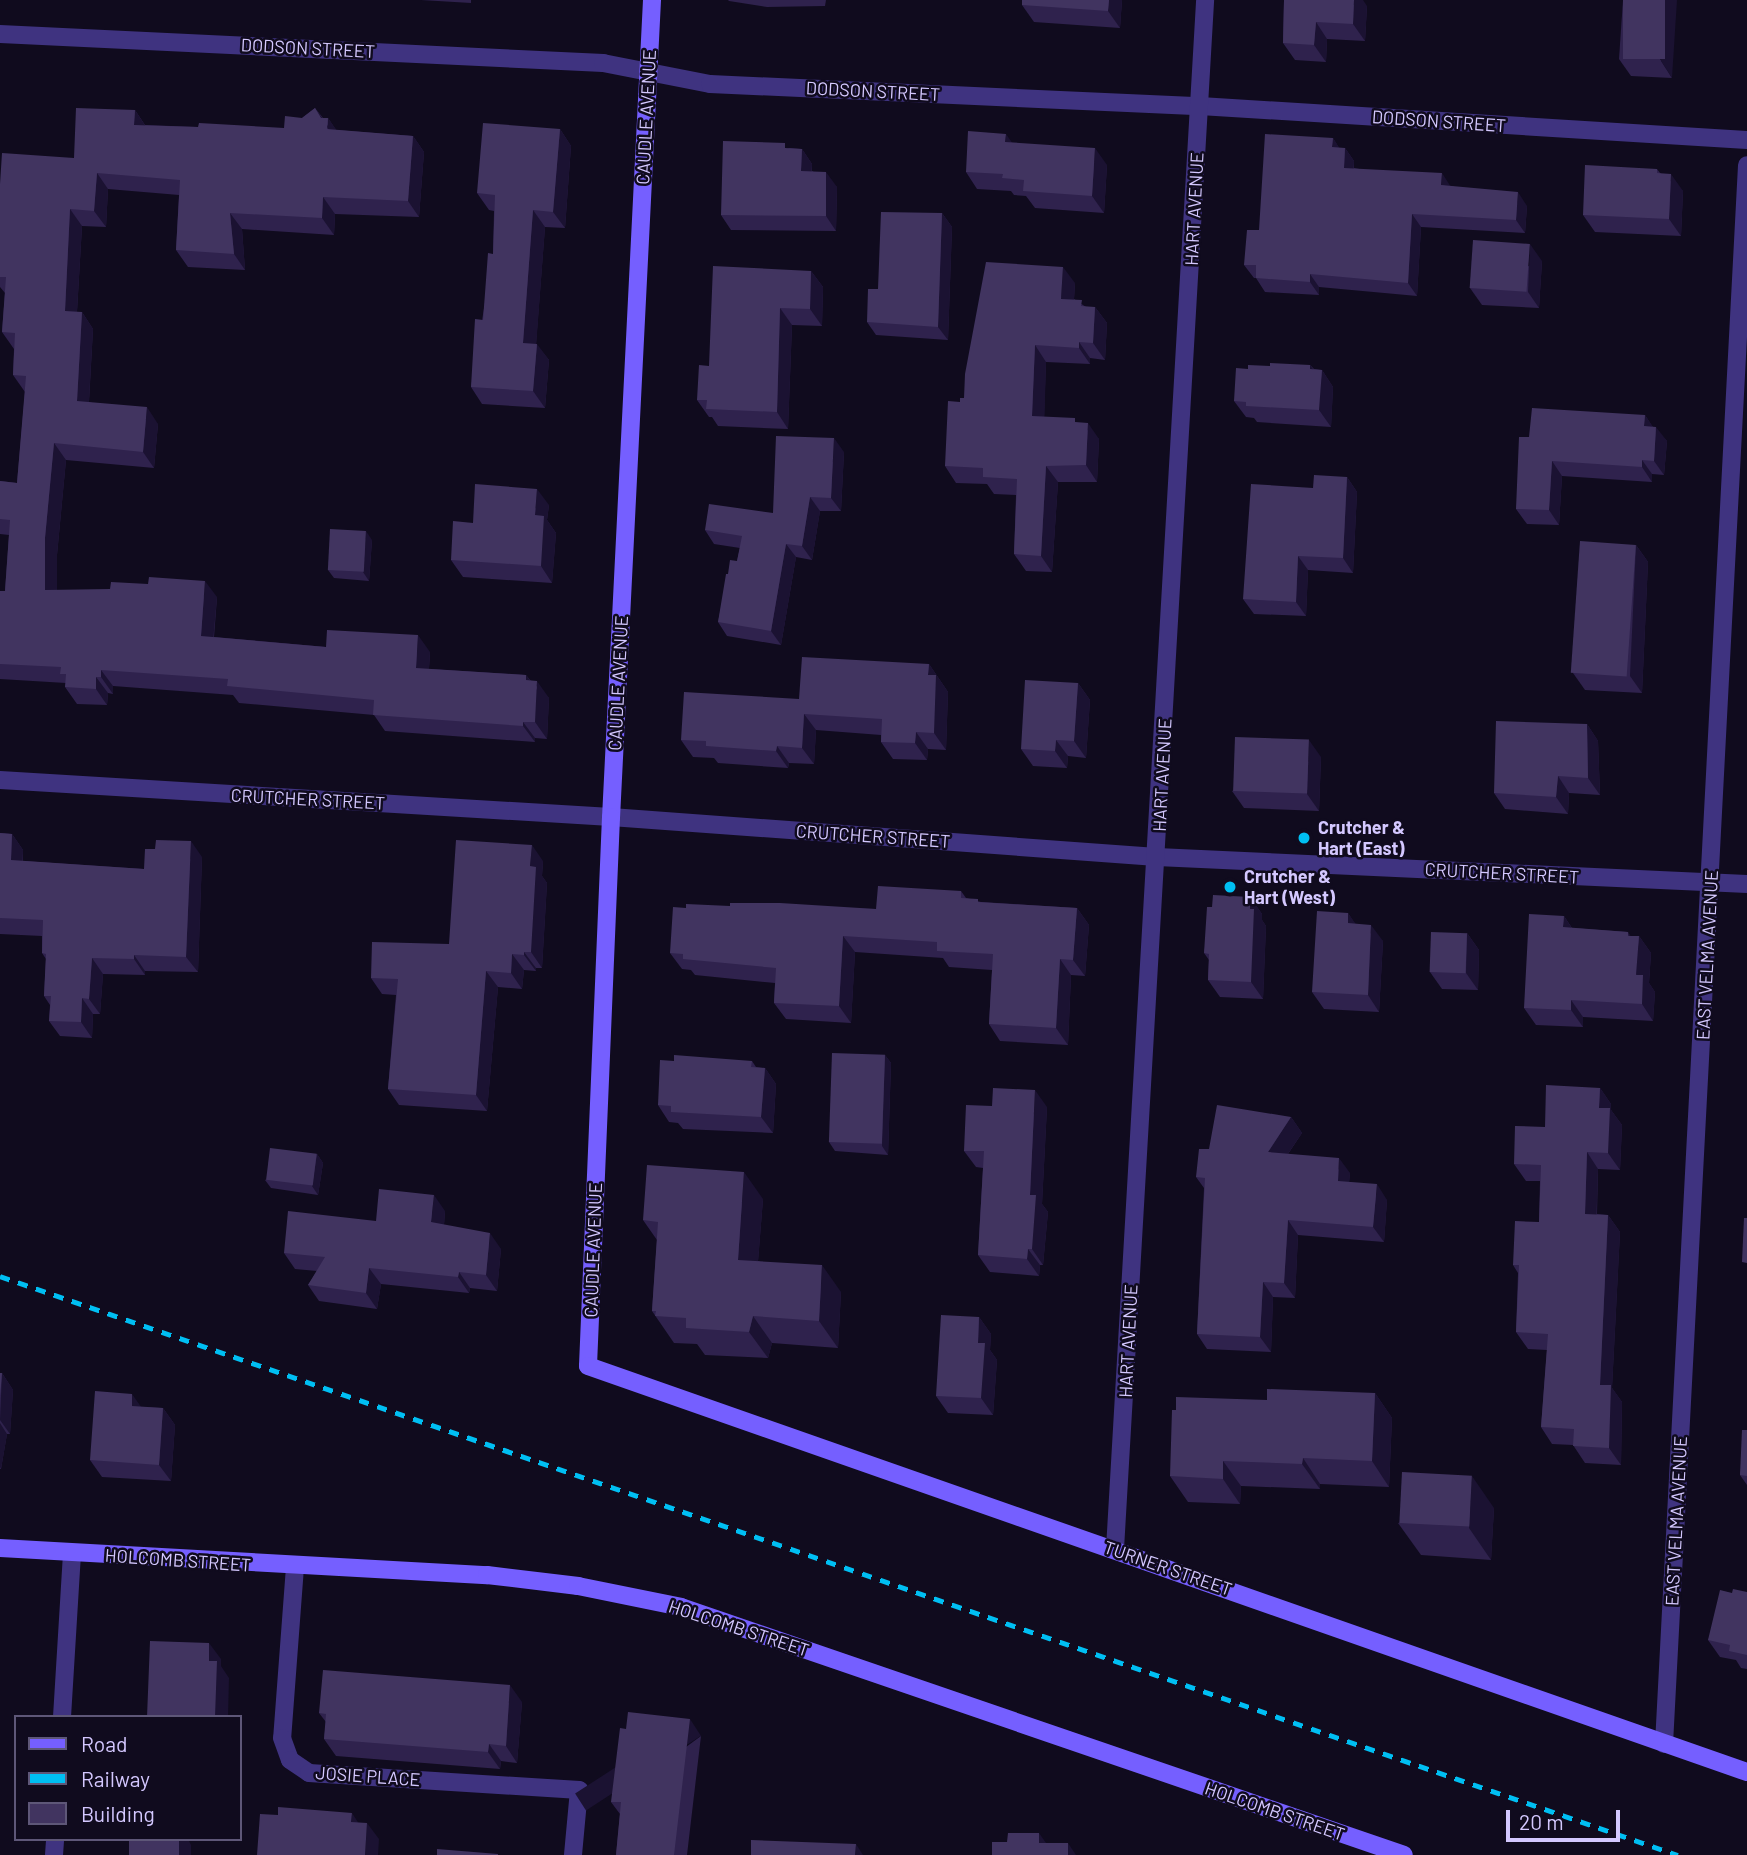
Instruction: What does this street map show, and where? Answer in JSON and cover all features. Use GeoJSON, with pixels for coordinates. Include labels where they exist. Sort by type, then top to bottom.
{"type":"FeatureCollection","features":[{"type":"Feature","properties":{"kind":"street","name":"CAUDLE AVENUE"},"geometry":{"type":"LineString","coordinates":[[589,1366],[611,817],[652,0]]}},
{"type":"Feature","properties":{"kind":"street","name":"HART AVENUE"},"geometry":{"type":"LineString","coordinates":[[1115,1549],[1205,0]]}},
{"type":"Feature","properties":{"kind":"street","name":"DODSON STREET"},"geometry":{"type":"LineString","coordinates":[[0,34],[603,62],[710,84],[1200,106],[1747,140]]}},
{"type":"Feature","properties":{"kind":"street","name":"EAST VELMA AVENUE"},"geometry":{"type":"LineString","coordinates":[[1664,1744],[1747,165]]}},
{"type":"Feature","properties":{"kind":"street","name":"CRUTCHER STREET"},"geometry":{"type":"LineString","coordinates":[[0,780],[611,817],[1157,857],[1747,884]]}},
{"type":"Feature","properties":{"kind":"street","name":"TURNER STREET"},"geometry":{"type":"LineString","coordinates":[[589,1366],[1747,1772]]}},
{"type":"Feature","properties":{"kind":"street","name":"HOLCOMB STREET"},"geometry":{"type":"LineString","coordinates":[[0,1548],[487,1576],[578,1586],[681,1607],[1404,1855]]}},
{"type":"Feature","properties":{"kind":"street"},"geometry":{"type":"LineString","coordinates":[[62,1715],[72,1553]]}},
{"type":"Feature","properties":{"kind":"street","name":"JOSIE PLACE"},"geometry":{"type":"LineString","coordinates":[[295,1567],[282,1738],[290,1760],[309,1773],[579,1790],[573,1855]]}},
{"type":"Feature","properties":{"kind":"building"},"geometry":{"type":"Polygon","coordinates":[[[1022,0],[1109,0],[1108,11],[1022,5],[1022,0]]]}},
{"type":"Feature","properties":{"kind":"building"},"geometry":{"type":"Polygon","coordinates":[[[1284,0],[1354,0],[1353,24],[1316,22],[1314,45],[1283,43],[1284,0]]]}},
{"type":"Feature","properties":{"kind":"building"},"geometry":{"type":"Polygon","coordinates":[[[1623,0],[1665,0],[1665,59],[1623,59],[1623,0]]]}},
{"type":"Feature","properties":{"kind":"building"},"geometry":{"type":"Polygon","coordinates":[[[76,108],[135,110],[134,125],[198,127],[199,123],[284,128],[285,116],[302,118],[315,108],[321,118],[328,118],[327,129],[413,136],[408,201],[323,197],[322,218],[230,213],[234,254],[176,250],[180,180],[97,173],[94,211],[70,209],[65,311],[82,312],[77,401],[147,407],[143,452],[54,443],[45,538],[45,590],[110,589],[111,582],[148,584],[149,577],[205,581],[201,636],[326,647],[327,630],[418,635],[416,668],[526,675],[526,680],[537,681],[535,722],[523,722],[523,726],[373,715],[374,700],[227,686],[228,679],[101,670],[101,677],[96,677],[96,689],[65,687],[66,674],[60,674],[61,667],[0,664],[0,591],[5,591],[10,520],[0,519],[0,481],[17,483],[26,376],[13,375],[15,333],[2,332],[6,277],[0,277],[2,153],[74,158],[76,108]]]}},
{"type":"Feature","properties":{"kind":"building"},"geometry":{"type":"Polygon","coordinates":[[[483,123],[560,129],[553,212],[533,210],[523,343],[537,344],[533,391],[471,387],[475,319],[483,320],[488,253],[493,254],[495,195],[477,193],[483,123]]]}},
{"type":"Feature","properties":{"kind":"building"},"geometry":{"type":"Polygon","coordinates":[[[968,131],[1006,134],[1005,142],[1095,148],[1092,196],[1023,191],[1024,180],[1002,178],[1003,174],[966,172],[968,131]]]}},
{"type":"Feature","properties":{"kind":"building"},"geometry":{"type":"Polygon","coordinates":[[[1265,134],[1333,138],[1332,147],[1345,148],[1344,168],[1442,173],[1441,185],[1518,192],[1516,220],[1412,214],[1408,283],[1310,274],[1310,282],[1256,278],[1256,265],[1244,265],[1247,230],[1259,230],[1265,134]]]}},
{"type":"Feature","properties":{"kind":"building"},"geometry":{"type":"Polygon","coordinates":[[[723,141],[785,143],[785,148],[802,149],[801,171],[826,172],[826,216],[721,215],[723,141]]]}},
{"type":"Feature","properties":{"kind":"building"},"geometry":{"type":"Polygon","coordinates":[[[1585,165],[1657,169],[1657,173],[1671,174],[1669,219],[1583,215],[1585,165]]]}},
{"type":"Feature","properties":{"kind":"building"},"geometry":{"type":"Polygon","coordinates":[[[881,212],[942,213],[938,327],[867,322],[868,289],[878,289],[881,212]]]}},
{"type":"Feature","properties":{"kind":"building"},"geometry":{"type":"Polygon","coordinates":[[[1473,240],[1530,244],[1527,292],[1470,288],[1473,240]]]}},
{"type":"Feature","properties":{"kind":"building"},"geometry":{"type":"Polygon","coordinates":[[[986,262],[1063,267],[1061,299],[1082,300],[1081,306],[1095,307],[1093,343],[1079,342],[1079,348],[1035,345],[1032,416],[1075,418],[1075,422],[1088,423],[1086,465],[1046,466],[1041,556],[1014,554],[1017,479],[983,477],[983,468],[945,466],[948,401],[960,402],[960,398],[964,398],[965,374],[986,262]]]}},
{"type":"Feature","properties":{"kind":"building"},"geometry":{"type":"Polygon","coordinates":[[[713,266],[811,271],[810,309],[780,308],[777,412],[706,409],[707,400],[697,400],[699,365],[709,366],[713,266]]]}},
{"type":"Feature","properties":{"kind":"building"},"geometry":{"type":"Polygon","coordinates":[[[1270,363],[1310,365],[1310,369],[1322,370],[1319,410],[1246,406],[1246,402],[1234,401],[1236,368],[1248,369],[1248,365],[1270,366],[1270,363]]]}},
{"type":"Feature","properties":{"kind":"building"},"geometry":{"type":"Polygon","coordinates":[[[1532,408],[1645,415],[1644,426],[1656,427],[1654,461],[1642,460],[1642,467],[1552,461],[1549,510],[1516,509],[1519,437],[1529,437],[1532,408]]]}},
{"type":"Feature","properties":{"kind":"building"},"geometry":{"type":"Polygon","coordinates":[[[776,436],[834,438],[831,498],[810,497],[802,546],[786,544],[771,631],[718,622],[726,574],[730,560],[737,561],[742,536],[705,530],[709,504],[773,513],[776,436]]]}},
{"type":"Feature","properties":{"kind":"building"},"geometry":{"type":"Polygon","coordinates":[[[1314,475],[1347,477],[1343,558],[1298,556],[1296,602],[1243,599],[1251,484],[1313,488],[1314,475]]]}},
{"type":"Feature","properties":{"kind":"building"},"geometry":{"type":"Polygon","coordinates":[[[475,484],[537,489],[535,515],[544,516],[541,566],[451,560],[453,521],[473,523],[475,484]]]}},
{"type":"Feature","properties":{"kind":"building"},"geometry":{"type":"Polygon","coordinates":[[[330,529],[366,531],[364,572],[328,570],[330,529]]]}},
{"type":"Feature","properties":{"kind":"building"},"geometry":{"type":"Polygon","coordinates":[[[1580,541],[1636,545],[1627,677],[1571,673],[1580,541]]]}},
{"type":"Feature","properties":{"kind":"building"},"geometry":{"type":"Polygon","coordinates":[[[802,657],[929,664],[928,675],[936,675],[934,733],[916,732],[915,743],[881,742],[882,719],[804,714],[802,748],[777,746],[776,751],[706,746],[706,741],[681,740],[684,692],[799,699],[802,657]]]}},
{"type":"Feature","properties":{"kind":"building"},"geometry":{"type":"Polygon","coordinates":[[[1025,680],[1078,683],[1074,741],[1056,740],[1055,751],[1021,749],[1025,680]]]}},
{"type":"Feature","properties":{"kind":"building"},"geometry":{"type":"Polygon","coordinates":[[[1496,721],[1587,724],[1588,778],[1558,776],[1556,797],[1494,793],[1496,721]]]}},
{"type":"Feature","properties":{"kind":"building"},"geometry":{"type":"Polygon","coordinates":[[[1235,737],[1309,740],[1307,794],[1233,791],[1235,737]]]}},
{"type":"Feature","properties":{"kind":"building"},"geometry":{"type":"Polygon","coordinates":[[[0,833],[12,834],[11,860],[144,869],[145,849],[155,849],[156,840],[191,841],[186,957],[134,955],[134,959],[92,958],[89,999],[82,998],[81,1022],[49,1021],[51,996],[44,996],[46,954],[42,953],[43,920],[0,918],[0,833]]]}},
{"type":"Feature","properties":{"kind":"building"},"geometry":{"type":"Polygon","coordinates":[[[456,840],[532,845],[530,866],[536,867],[531,952],[524,952],[524,955],[512,954],[511,973],[486,971],[476,1095],[388,1089],[398,979],[371,978],[372,942],[449,944],[456,840]]]}},
{"type":"Feature","properties":{"kind":"building"},"geometry":{"type":"Polygon","coordinates":[[[878,886],[961,891],[961,898],[978,899],[978,902],[1077,908],[1073,960],[1060,959],[1056,1028],[989,1024],[993,954],[937,951],[937,942],[843,936],[839,1006],[774,1003],[776,968],[683,959],[683,954],[670,953],[673,907],[686,908],[686,904],[730,906],[730,903],[780,903],[876,909],[878,886]]]}},
{"type":"Feature","properties":{"kind":"building"},"geometry":{"type":"Polygon","coordinates":[[[1213,895],[1250,897],[1250,909],[1254,909],[1251,982],[1208,980],[1209,954],[1204,953],[1207,907],[1212,907],[1213,895]]]}},
{"type":"Feature","properties":{"kind":"building"},"geometry":{"type":"Polygon","coordinates":[[[1317,911],[1348,913],[1348,923],[1371,925],[1368,995],[1312,992],[1317,911]]]}},
{"type":"Feature","properties":{"kind":"building"},"geometry":{"type":"Polygon","coordinates":[[[1529,914],[1564,916],[1563,927],[1628,932],[1628,936],[1639,936],[1636,975],[1643,975],[1642,1004],[1571,1000],[1571,1010],[1524,1008],[1529,914]]]}},
{"type":"Feature","properties":{"kind":"building"},"geometry":{"type":"Polygon","coordinates":[[[1431,932],[1467,933],[1466,973],[1430,972],[1431,932]]]}},
{"type":"Feature","properties":{"kind":"building"},"geometry":{"type":"Polygon","coordinates":[[[832,1053],[885,1055],[882,1144],[829,1142],[832,1053]]]}},
{"type":"Feature","properties":{"kind":"building"},"geometry":{"type":"Polygon","coordinates":[[[674,1055],[752,1061],[751,1067],[765,1068],[761,1117],[671,1112],[671,1106],[658,1105],[660,1060],[674,1061],[674,1055]]]}},
{"type":"Feature","properties":{"kind":"building"},"geometry":{"type":"Polygon","coordinates":[[[1546,1085],[1600,1088],[1599,1108],[1610,1108],[1608,1153],[1587,1152],[1585,1214],[1608,1215],[1600,1385],[1611,1385],[1609,1448],[1573,1446],[1574,1429],[1541,1427],[1548,1334],[1516,1332],[1519,1265],[1513,1265],[1515,1221],[1539,1222],[1541,1165],[1514,1164],[1515,1126],[1545,1127],[1546,1085]]]}},
{"type":"Feature","properties":{"kind":"building"},"geometry":{"type":"Polygon","coordinates":[[[993,1088],[1035,1090],[1030,1195],[1036,1195],[1032,1249],[1028,1249],[1027,1259],[978,1255],[984,1151],[964,1151],[966,1105],[992,1106],[993,1088]]]}},
{"type":"Feature","properties":{"kind":"building"},"geometry":{"type":"Polygon","coordinates":[[[1217,1105],[1291,1117],[1268,1152],[1339,1158],[1338,1181],[1377,1184],[1373,1227],[1288,1220],[1284,1283],[1263,1282],[1260,1337],[1197,1334],[1205,1178],[1196,1177],[1199,1149],[1209,1149],[1217,1105]]]}},
{"type":"Feature","properties":{"kind":"building"},"geometry":{"type":"Polygon","coordinates":[[[270,1148],[317,1154],[313,1185],[266,1180],[270,1148]]]}},
{"type":"Feature","properties":{"kind":"building"},"geometry":{"type":"Polygon","coordinates":[[[647,1165],[744,1172],[738,1260],[822,1265],[819,1321],[753,1316],[749,1332],[686,1328],[686,1318],[655,1316],[656,1311],[652,1311],[658,1222],[643,1220],[647,1165]]]}},
{"type":"Feature","properties":{"kind":"building"},"geometry":{"type":"Polygon","coordinates":[[[379,1189],[434,1195],[431,1222],[490,1233],[486,1275],[459,1272],[458,1277],[369,1268],[366,1293],[308,1285],[325,1257],[284,1253],[288,1211],[376,1221],[379,1189]]]}},
{"type":"Feature","properties":{"kind":"building"},"geometry":{"type":"Polygon","coordinates":[[[1744,1218],[1747,1218],[1747,1263],[1742,1262],[1744,1218]]]}},
{"type":"Feature","properties":{"kind":"building"},"geometry":{"type":"Polygon","coordinates":[[[941,1315],[979,1317],[978,1343],[985,1343],[981,1398],[936,1396],[941,1315]]]}},
{"type":"Feature","properties":{"kind":"building"},"geometry":{"type":"Polygon","coordinates":[[[1267,1389],[1375,1393],[1372,1461],[1303,1458],[1302,1464],[1223,1461],[1223,1479],[1170,1476],[1172,1410],[1176,1410],[1176,1397],[1267,1400],[1267,1389]]]}},
{"type":"Feature","properties":{"kind":"building"},"geometry":{"type":"Polygon","coordinates":[[[95,1391],[132,1394],[132,1406],[163,1408],[159,1465],[90,1460],[95,1391]]]}},
{"type":"Feature","properties":{"kind":"building"},"geometry":{"type":"Polygon","coordinates":[[[1742,1430],[1747,1430],[1747,1476],[1740,1475],[1742,1430]]]}},
{"type":"Feature","properties":{"kind":"building"},"geometry":{"type":"Polygon","coordinates":[[[1402,1472],[1472,1476],[1469,1527],[1399,1523],[1402,1472]]]}},
{"type":"Feature","properties":{"kind":"building"},"geometry":{"type":"Polygon","coordinates":[[[1733,1589],[1747,1592],[1747,1655],[1729,1651],[1730,1645],[1708,1640],[1720,1590],[1732,1593],[1733,1589]]]}},
{"type":"Feature","properties":{"kind":"building"},"geometry":{"type":"Polygon","coordinates":[[[150,1641],[209,1643],[209,1661],[217,1661],[215,1715],[147,1715],[150,1641]]]}},
{"type":"Feature","properties":{"kind":"building"},"geometry":{"type":"Polygon","coordinates":[[[323,1670],[510,1685],[506,1746],[489,1744],[488,1752],[324,1739],[326,1714],[319,1713],[323,1670]]]}},
{"type":"Feature","properties":{"kind":"building"},"geometry":{"type":"Polygon","coordinates":[[[628,1712],[690,1719],[674,1855],[616,1855],[621,1802],[611,1802],[620,1728],[626,1729],[628,1712]]]}},
{"type":"Feature","properties":{"kind":"building"},"geometry":{"type":"Polygon","coordinates":[[[278,1807],[352,1813],[351,1822],[367,1823],[365,1855],[257,1855],[260,1814],[278,1815],[278,1807]]]}},
{"type":"Feature","properties":{"kind":"building"},"geometry":{"type":"Polygon","coordinates":[[[1008,1833],[1039,1833],[1039,1843],[1068,1843],[1068,1855],[992,1855],[992,1842],[1007,1842],[1008,1833]]]}},
{"type":"Feature","properties":{"kind":"building"},"geometry":{"type":"Polygon","coordinates":[[[751,1840],[856,1844],[855,1855],[751,1855],[751,1840]]]}},
{"type":"Feature","properties":{"kind":"building"},"geometry":{"type":"Polygon","coordinates":[[[129,1841],[179,1841],[179,1855],[129,1855],[129,1841]]]}},
{"type":"Feature","properties":{"kind":"building"},"geometry":{"type":"Polygon","coordinates":[[[437,1849],[498,1854],[498,1855],[437,1855],[437,1849]]]}},
{"type":"Feature","properties":{"kind":"railway"},"geometry":{"type":"LineString","coordinates":[[0,1276],[1678,1855]]}},
{"type":"Feature","properties":{"kind":"place","name":"Crutcher & Hart (East)"},"geometry":{"type":"Point","coordinates":[1304,838]}},
{"type":"Feature","properties":{"kind":"place","name":"Crutcher & Hart (West)"},"geometry":{"type":"Point","coordinates":[1230,887]}}]}
